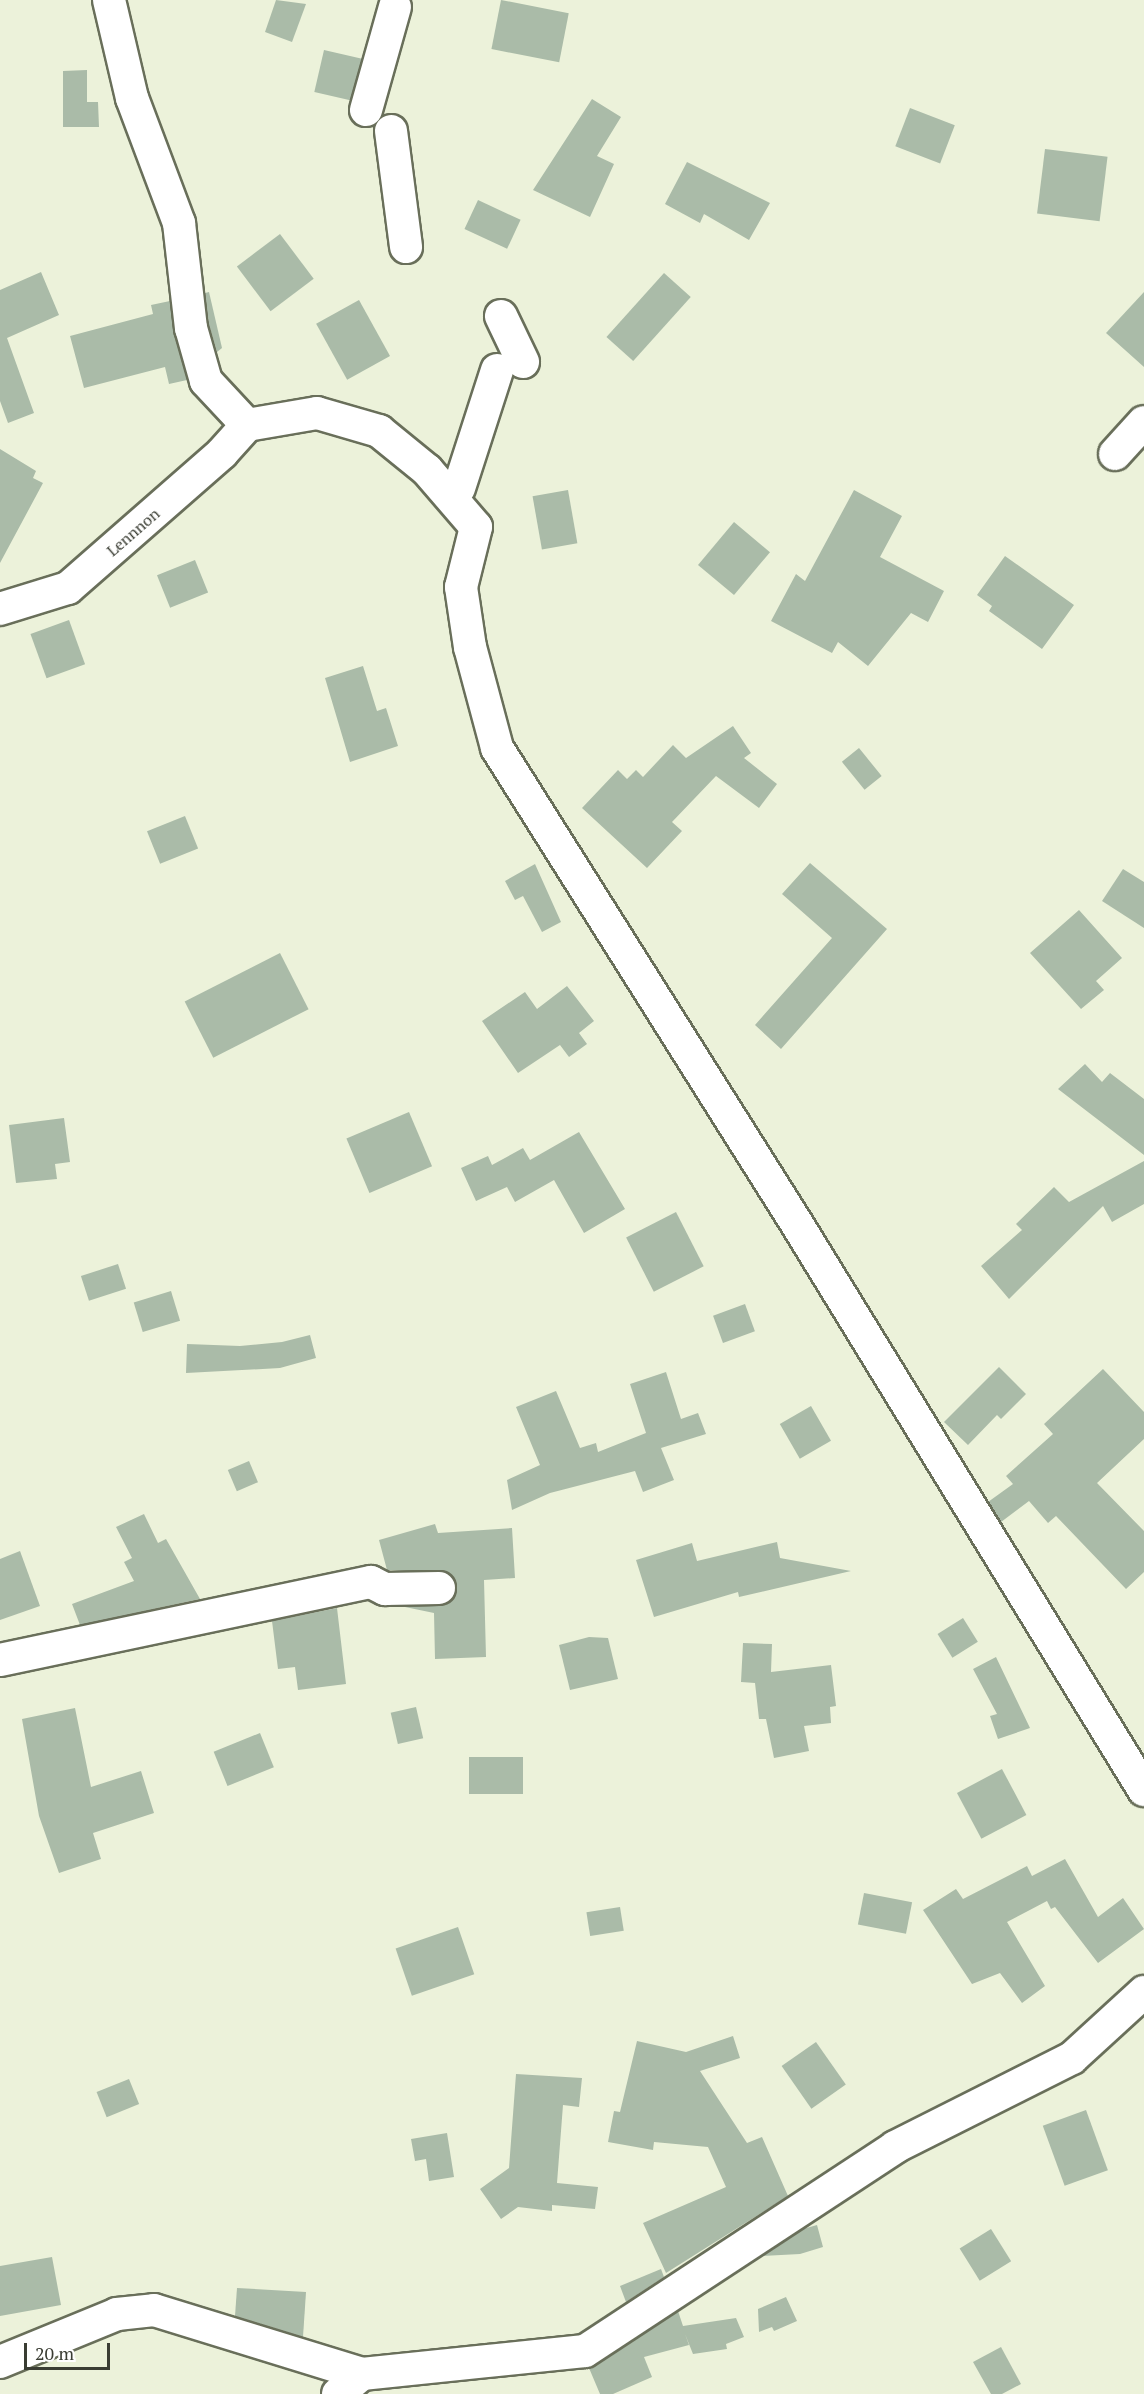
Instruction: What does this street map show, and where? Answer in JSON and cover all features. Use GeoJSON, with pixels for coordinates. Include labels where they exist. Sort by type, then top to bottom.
{"type":"FeatureCollection","features":[{"type":"Feature","properties":{"kind":"street"},"geometry":{"type":"LineString","coordinates":[[109,0],[132,98],[179,223],[191,328],[206,381],[247,425],[317,413],[379,431],[427,470],[476,527],[461,587],[470,647],[497,748],[796,1224],[1144,1790]]}},
{"type":"Feature","properties":{"kind":"street"},"geometry":{"type":"LineString","coordinates":[[366,110],[395,7]]}},
{"type":"Feature","properties":{"kind":"street"},"geometry":{"type":"LineString","coordinates":[[391,130],[406,247]]}},
{"type":"Feature","properties":{"kind":"street"},"geometry":{"type":"LineString","coordinates":[[459,488],[510,366],[501,315]]}},
{"type":"Feature","properties":{"kind":"street"},"geometry":{"type":"LineString","coordinates":[[1115,453],[1144,422]]}},
{"type":"Feature","properties":{"kind":"street","name":"Lennnon"},"geometry":{"type":"LineString","coordinates":[[0,609],[68,588],[222,453],[247,425]]}},
{"type":"Feature","properties":{"kind":"street"},"geometry":{"type":"LineString","coordinates":[[0,1660],[371,1582],[386,1589],[439,1588]]}},
{"type":"Feature","properties":{"kind":"street"},"geometry":{"type":"LineString","coordinates":[[0,2361],[117,2314],[154,2310],[362,2374],[585,2351],[895,2147],[1072,2058],[1144,1992]]}},
{"type":"Feature","properties":{"kind":"street"},"geometry":{"type":"LineString","coordinates":[[338,2394],[362,2374]]}},
{"type":"Feature","properties":{"kind":"building"},"geometry":{"type":"Polygon","coordinates":[[[276,0],[306,4],[292,42],[265,32],[276,0]]]}},
{"type":"Feature","properties":{"kind":"building"},"geometry":{"type":"Polygon","coordinates":[[[501,0],[569,13],[559,62],[491,49],[501,0]]]}},
{"type":"Feature","properties":{"kind":"building"},"geometry":{"type":"Polygon","coordinates":[[[324,50],[362,59],[352,101],[314,92],[324,50]]]}},
{"type":"Feature","properties":{"kind":"building"},"geometry":{"type":"Polygon","coordinates":[[[87,70],[87,102],[98,102],[99,127],[63,127],[63,71],[87,70]]]}},
{"type":"Feature","properties":{"kind":"building"},"geometry":{"type":"Polygon","coordinates":[[[592,99],[621,117],[597,156],[614,164],[590,217],[533,190],[592,99]]]}},
{"type":"Feature","properties":{"kind":"building"},"geometry":{"type":"Polygon","coordinates":[[[910,108],[955,125],[940,163],[895,146],[910,108]]]}},
{"type":"Feature","properties":{"kind":"building"},"geometry":{"type":"Polygon","coordinates":[[[1045,149],[1108,157],[1100,221],[1037,214],[1045,149]]]}},
{"type":"Feature","properties":{"kind":"building"},"geometry":{"type":"Polygon","coordinates":[[[687,162],[770,203],[749,240],[704,214],[700,223],[665,204],[687,162]]]}},
{"type":"Feature","properties":{"kind":"building"},"geometry":{"type":"Polygon","coordinates":[[[478,200],[521,220],[507,249],[464,229],[478,200]]]}},
{"type":"Feature","properties":{"kind":"building"},"geometry":{"type":"Polygon","coordinates":[[[280,234],[314,279],[271,311],[237,266],[280,234]]]}},
{"type":"Feature","properties":{"kind":"building"},"geometry":{"type":"Polygon","coordinates":[[[41,272],[59,315],[7,338],[34,413],[8,423],[0,401],[0,290],[41,272]]]}},
{"type":"Feature","properties":{"kind":"building"},"geometry":{"type":"Polygon","coordinates":[[[664,273],[691,297],[633,361],[606,337],[664,273]]]}},
{"type":"Feature","properties":{"kind":"building"},"geometry":{"type":"Polygon","coordinates":[[[209,292],[222,348],[217,352],[209,325],[205,293],[209,292]]]}},
{"type":"Feature","properties":{"kind":"building"},"geometry":{"type":"Polygon","coordinates":[[[1144,292],[1144,367],[1106,333],[1144,292]]]}},
{"type":"Feature","properties":{"kind":"building"},"geometry":{"type":"Polygon","coordinates":[[[359,300],[390,356],[347,380],[316,324],[359,300]]]}},
{"type":"Feature","properties":{"kind":"building"},"geometry":{"type":"Polygon","coordinates":[[[170,301],[174,333],[187,380],[169,384],[165,367],[84,388],[70,336],[153,314],[151,305],[170,301]]]}},
{"type":"Feature","properties":{"kind":"building"},"geometry":{"type":"Polygon","coordinates":[[[0,449],[36,471],[33,478],[43,483],[0,563],[0,449]]]}},
{"type":"Feature","properties":{"kind":"building"},"geometry":{"type":"Polygon","coordinates":[[[568,490],[577,543],[542,549],[533,496],[568,490]]]}},
{"type":"Feature","properties":{"kind":"building"},"geometry":{"type":"Polygon","coordinates":[[[854,490],[902,516],[880,557],[944,591],[928,622],[911,613],[868,666],[838,642],[832,653],[771,621],[796,574],[805,581],[854,490]]]}},
{"type":"Feature","properties":{"kind":"building"},"geometry":{"type":"Polygon","coordinates":[[[734,522],[770,552],[734,595],[698,565],[734,522]]]}},
{"type":"Feature","properties":{"kind":"building"},"geometry":{"type":"Polygon","coordinates":[[[1005,556],[1074,605],[1042,649],[989,611],[992,606],[977,595],[1005,556]]]}},
{"type":"Feature","properties":{"kind":"building"},"geometry":{"type":"Polygon","coordinates":[[[195,560],[208,592],[170,608],[157,575],[195,560]]]}},
{"type":"Feature","properties":{"kind":"building"},"geometry":{"type":"Polygon","coordinates":[[[69,620],[85,664],[47,678],[30,634],[69,620]]]}},
{"type":"Feature","properties":{"kind":"building"},"geometry":{"type":"Polygon","coordinates":[[[363,666],[377,711],[386,708],[398,746],[350,762],[325,678],[363,666]]]}},
{"type":"Feature","properties":{"kind":"building"},"geometry":{"type":"Polygon","coordinates":[[[733,726],[751,753],[744,758],[777,784],[759,808],[716,776],[672,822],[682,831],[647,868],[582,808],[618,770],[627,779],[636,770],[643,777],[673,745],[686,758],[733,726]]]}},
{"type":"Feature","properties":{"kind":"building"},"geometry":{"type":"Polygon","coordinates":[[[859,748],[882,776],[865,790],[842,762],[859,748]]]}},
{"type":"Feature","properties":{"kind":"building"},"geometry":{"type":"Polygon","coordinates":[[[185,816],[198,848],[160,864],[147,831],[185,816]]]}},
{"type":"Feature","properties":{"kind":"building"},"geometry":{"type":"Polygon","coordinates":[[[810,863],[887,929],[781,1049],[755,1025],[832,938],[782,894],[810,863]]]}},
{"type":"Feature","properties":{"kind":"building"},"geometry":{"type":"Polygon","coordinates":[[[535,864],[561,922],[542,932],[523,896],[515,900],[505,881],[535,864]]]}},
{"type":"Feature","properties":{"kind":"building"},"geometry":{"type":"Polygon","coordinates":[[[1123,869],[1144,882],[1144,928],[1102,901],[1123,869]]]}},
{"type":"Feature","properties":{"kind":"building"},"geometry":{"type":"Polygon","coordinates":[[[1079,910],[1122,958],[1096,981],[1104,990],[1081,1009],[1030,953],[1079,910]]]}},
{"type":"Feature","properties":{"kind":"building"},"geometry":{"type":"Polygon","coordinates":[[[280,953],[309,1009],[213,1058],[185,1002],[280,953]]]}},
{"type":"Feature","properties":{"kind":"building"},"geometry":{"type":"Polygon","coordinates":[[[567,986],[594,1021],[579,1033],[587,1044],[569,1057],[560,1045],[518,1073],[482,1021],[525,992],[537,1009],[567,986]]]}},
{"type":"Feature","properties":{"kind":"building"},"geometry":{"type":"Polygon","coordinates":[[[1085,1064],[1102,1082],[1110,1073],[1144,1099],[1144,1155],[1058,1089],[1085,1064]]]}},
{"type":"Feature","properties":{"kind":"building"},"geometry":{"type":"Polygon","coordinates":[[[409,1112],[432,1166],[369,1193],[346,1139],[409,1112]]]}},
{"type":"Feature","properties":{"kind":"building"},"geometry":{"type":"Polygon","coordinates":[[[64,1118],[70,1162],[55,1164],[57,1179],[16,1183],[9,1125],[64,1118]]]}},
{"type":"Feature","properties":{"kind":"building"},"geometry":{"type":"Polygon","coordinates":[[[579,1132],[625,1209],[584,1233],[554,1180],[515,1202],[507,1187],[476,1201],[461,1168],[488,1156],[492,1165],[523,1148],[530,1160],[579,1132]]]}},
{"type":"Feature","properties":{"kind":"building"},"geometry":{"type":"Polygon","coordinates":[[[1144,1161],[1144,1204],[1112,1222],[1103,1206],[1009,1299],[981,1266],[1022,1230],[1016,1224],[1054,1187],[1069,1202],[1144,1161]]]}},
{"type":"Feature","properties":{"kind":"building"},"geometry":{"type":"Polygon","coordinates":[[[676,1212],[704,1266],[654,1292],[626,1237],[676,1212]]]}},
{"type":"Feature","properties":{"kind":"building"},"geometry":{"type":"Polygon","coordinates":[[[118,1264],[126,1289],[89,1301],[81,1276],[118,1264]]]}},
{"type":"Feature","properties":{"kind":"building"},"geometry":{"type":"Polygon","coordinates":[[[171,1291],[180,1321],[143,1332],[134,1302],[171,1291]]]}},
{"type":"Feature","properties":{"kind":"building"},"geometry":{"type":"Polygon","coordinates":[[[745,1304],[755,1331],[723,1343],[713,1316],[745,1304]]]}},
{"type":"Feature","properties":{"kind":"building"},"geometry":{"type":"Polygon","coordinates":[[[310,1335],[316,1358],[280,1368],[186,1373],[187,1344],[240,1346],[282,1342],[310,1335]]]}},
{"type":"Feature","properties":{"kind":"building"},"geometry":{"type":"Polygon","coordinates":[[[999,1367],[1026,1394],[1001,1419],[997,1415],[968,1445],[944,1422],[999,1367]]]}},
{"type":"Feature","properties":{"kind":"building"},"geometry":{"type":"Polygon","coordinates":[[[1103,1369],[1144,1412],[1144,1439],[1097,1483],[1144,1531],[1144,1572],[1126,1589],[1056,1516],[1048,1523],[1029,1501],[1001,1522],[988,1502],[1013,1484],[1006,1476],[1053,1434],[1044,1424],[1103,1369]]]}},
{"type":"Feature","properties":{"kind":"building"},"geometry":{"type":"Polygon","coordinates":[[[666,1372],[681,1419],[698,1413],[706,1434],[661,1448],[674,1480],[643,1492],[635,1471],[550,1493],[512,1510],[507,1480],[540,1465],[516,1407],[556,1391],[580,1448],[596,1443],[598,1452],[646,1433],[630,1384],[666,1372]]]}},
{"type":"Feature","properties":{"kind":"building"},"geometry":{"type":"Polygon","coordinates":[[[811,1406],[831,1441],[800,1459],[780,1424],[811,1406]]]}},
{"type":"Feature","properties":{"kind":"building"},"geometry":{"type":"Polygon","coordinates":[[[249,1461],[258,1482],[237,1491],[228,1470],[249,1461]]]}},
{"type":"Feature","properties":{"kind":"building"},"geometry":{"type":"Polygon","coordinates":[[[144,1514],[158,1543],[166,1539],[200,1599],[80,1625],[72,1604],[134,1581],[124,1562],[132,1558],[116,1527],[144,1514]]]}},
{"type":"Feature","properties":{"kind":"building"},"geometry":{"type":"Polygon","coordinates":[[[435,1524],[438,1533],[512,1528],[515,1578],[484,1580],[486,1657],[435,1659],[434,1613],[405,1607],[449,1603],[457,1587],[448,1573],[387,1570],[379,1540],[435,1524]]]}},
{"type":"Feature","properties":{"kind":"building"},"geometry":{"type":"Polygon","coordinates":[[[777,1542],[780,1558],[851,1571],[739,1597],[738,1592],[654,1617],[636,1560],[692,1543],[697,1561],[777,1542]]]}},
{"type":"Feature","properties":{"kind":"building"},"geometry":{"type":"Polygon","coordinates":[[[20,1551],[40,1606],[0,1620],[0,1559],[20,1551]]]}},
{"type":"Feature","properties":{"kind":"building"},"geometry":{"type":"Polygon","coordinates":[[[337,1608],[346,1684],[298,1690],[295,1667],[278,1669],[272,1621],[337,1608]]]}},
{"type":"Feature","properties":{"kind":"building"},"geometry":{"type":"Polygon","coordinates":[[[963,1618],[978,1642],[952,1658],[938,1634],[963,1618]]]}},
{"type":"Feature","properties":{"kind":"building"},"geometry":{"type":"Polygon","coordinates":[[[589,1637],[608,1638],[618,1679],[570,1690],[559,1645],[589,1637]]]}},
{"type":"Feature","properties":{"kind":"building"},"geometry":{"type":"Polygon","coordinates":[[[743,1643],[772,1644],[771,1672],[831,1665],[836,1706],[830,1707],[831,1723],[804,1726],[809,1751],[774,1758],[766,1719],[759,1719],[755,1683],[741,1682],[743,1643]]]}},
{"type":"Feature","properties":{"kind":"building"},"geometry":{"type":"Polygon","coordinates":[[[996,1657],[1030,1728],[998,1739],[990,1716],[997,1714],[973,1669],[996,1657]]]}},
{"type":"Feature","properties":{"kind":"building"},"geometry":{"type":"Polygon","coordinates":[[[416,1707],[423,1738],[398,1744],[391,1713],[416,1707]]]}},
{"type":"Feature","properties":{"kind":"building"},"geometry":{"type":"Polygon","coordinates":[[[75,1708],[91,1787],[141,1771],[154,1813],[93,1833],[101,1859],[59,1873],[39,1816],[22,1719],[75,1708]]]}},
{"type":"Feature","properties":{"kind":"building"},"geometry":{"type":"Polygon","coordinates":[[[260,1733],[274,1767],[228,1786],[214,1752],[260,1733]]]}},
{"type":"Feature","properties":{"kind":"building"},"geometry":{"type":"Polygon","coordinates":[[[469,1757],[523,1757],[523,1794],[469,1794],[469,1757]]]}},
{"type":"Feature","properties":{"kind":"building"},"geometry":{"type":"Polygon","coordinates":[[[1002,1769],[1026,1815],[981,1839],[957,1793],[1002,1769]]]}},
{"type":"Feature","properties":{"kind":"building"},"geometry":{"type":"Polygon","coordinates":[[[1065,1859],[1098,1917],[1123,1898],[1144,1929],[1098,1963],[1055,1907],[1051,1909],[1047,1901],[1007,1922],[1045,1986],[1022,2003],[1000,1973],[972,1984],[923,1910],[956,1889],[963,1899],[1027,1866],[1032,1876],[1065,1859]]]}},
{"type":"Feature","properties":{"kind":"building"},"geometry":{"type":"Polygon","coordinates":[[[864,1893],[912,1902],[906,1934],[858,1924],[864,1893]]]}},
{"type":"Feature","properties":{"kind":"building"},"geometry":{"type":"Polygon","coordinates":[[[620,1907],[624,1931],[590,1936],[586,1912],[620,1907]]]}},
{"type":"Feature","properties":{"kind":"building"},"geometry":{"type":"Polygon","coordinates":[[[458,1927],[474,1974],[412,1996],[396,1948],[458,1927]]]}},
{"type":"Feature","properties":{"kind":"building"},"geometry":{"type":"Polygon","coordinates":[[[733,2036],[740,2058],[700,2071],[747,2143],[762,2137],[788,2196],[666,2273],[643,2223],[726,2187],[708,2147],[654,2142],[653,2150],[608,2142],[614,2111],[620,2112],[637,2041],[686,2052],[733,2036]]]}},
{"type":"Feature","properties":{"kind":"building"},"geometry":{"type":"Polygon","coordinates":[[[816,2042],[846,2085],[811,2109],[782,2066],[816,2042]]]}},
{"type":"Feature","properties":{"kind":"building"},"geometry":{"type":"Polygon","coordinates":[[[516,2074],[582,2078],[579,2107],[563,2105],[557,2183],[598,2187],[595,2209],[552,2205],[552,2211],[518,2207],[501,2219],[480,2189],[509,2168],[516,2074]]]}},
{"type":"Feature","properties":{"kind":"building"},"geometry":{"type":"Polygon","coordinates":[[[129,2079],[139,2104],[107,2117],[97,2092],[129,2079]]]}},
{"type":"Feature","properties":{"kind":"building"},"geometry":{"type":"Polygon","coordinates":[[[1086,2110],[1108,2170],[1065,2186],[1043,2126],[1086,2110]]]}},
{"type":"Feature","properties":{"kind":"building"},"geometry":{"type":"Polygon","coordinates":[[[447,2133],[454,2177],[429,2181],[426,2159],[415,2161],[411,2139],[447,2133]]]}},
{"type":"Feature","properties":{"kind":"building"},"geometry":{"type":"Polygon","coordinates":[[[817,2225],[823,2247],[800,2254],[762,2256],[803,2229],[817,2225]]]}},
{"type":"Feature","properties":{"kind":"building"},"geometry":{"type":"Polygon","coordinates":[[[991,2229],[1011,2261],[980,2281],[960,2249],[991,2229]]]}},
{"type":"Feature","properties":{"kind":"building"},"geometry":{"type":"Polygon","coordinates":[[[52,2257],[61,2305],[0,2316],[0,2266],[52,2257]]]}},
{"type":"Feature","properties":{"kind":"building"},"geometry":{"type":"Polygon","coordinates":[[[661,2269],[664,2277],[626,2302],[620,2286],[661,2269]]]}},
{"type":"Feature","properties":{"kind":"building"},"geometry":{"type":"Polygon","coordinates":[[[237,2288],[306,2292],[303,2337],[235,2316],[237,2288]]]}},
{"type":"Feature","properties":{"kind":"building"},"geometry":{"type":"Polygon","coordinates":[[[786,2297],[797,2321],[774,2331],[772,2327],[759,2332],[758,2309],[786,2297]]]}},
{"type":"Feature","properties":{"kind":"building"},"geometry":{"type":"Polygon","coordinates":[[[678,2311],[683,2326],[736,2318],[744,2337],[726,2344],[727,2349],[693,2354],[685,2334],[689,2345],[644,2357],[652,2377],[613,2394],[600,2394],[589,2368],[678,2311]]]}},
{"type":"Feature","properties":{"kind":"building"},"geometry":{"type":"Polygon","coordinates":[[[1001,2347],[1021,2384],[1002,2394],[991,2394],[973,2362],[1001,2347]]]}}]}
